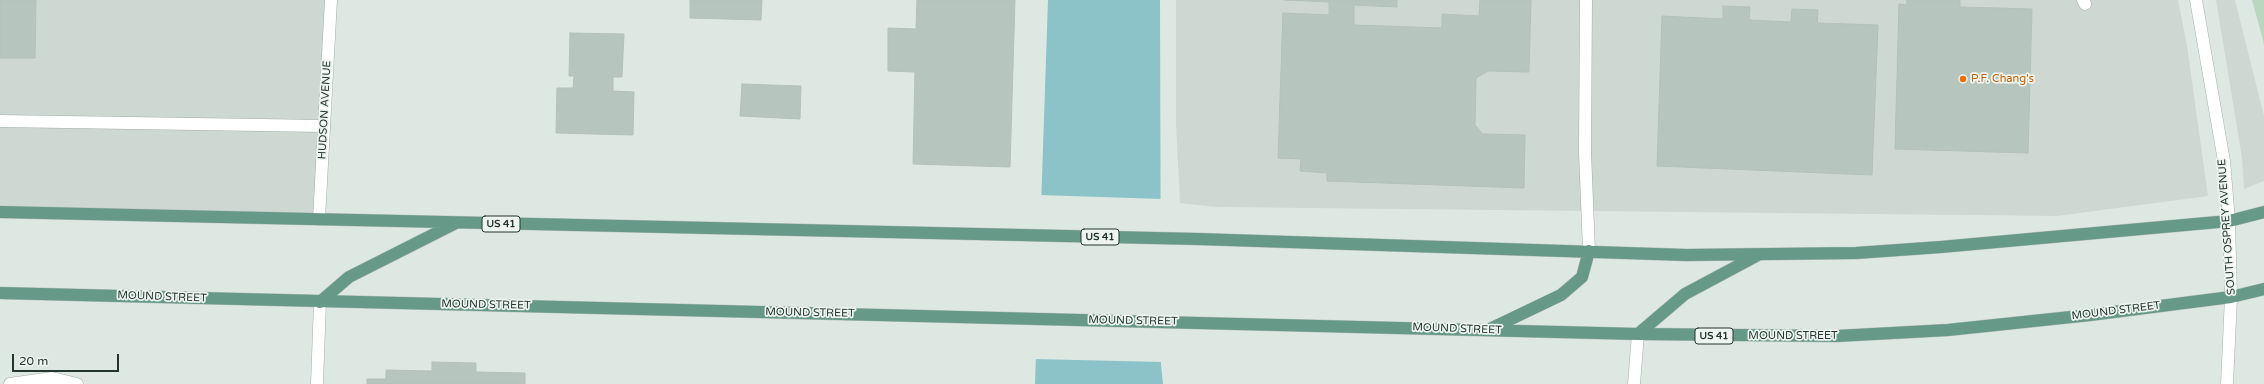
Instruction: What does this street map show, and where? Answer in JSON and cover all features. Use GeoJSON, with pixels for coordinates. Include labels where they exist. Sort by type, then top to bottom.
{"type":"FeatureCollection","features":[{"type":"Feature","properties":{"kind":"main road","name":"US 41"},"geometry":{"type":"LineString","coordinates":[[0,212],[1198,239],[1686,255],[1856,253],[1925,249],[2229,221],[2264,212]]}},
{"type":"Feature","properties":{"kind":"main road"},"geometry":{"type":"LineString","coordinates":[[320,302],[349,277],[457,223]]}},
{"type":"Feature","properties":{"kind":"main road"},"geometry":{"type":"LineString","coordinates":[[1488,330],[1561,295],[1582,277],[1589,251]]}},
{"type":"Feature","properties":{"kind":"main road"},"geometry":{"type":"LineString","coordinates":[[1638,334],[1685,294],[1759,254]]}},
{"type":"Feature","properties":{"kind":"main road","name":"MOUND STREET"},"geometry":{"type":"LineString","coordinates":[[0,293],[1638,334],[1837,336],[1948,330],[2090,316],[2232,297],[2264,289]]}},
{"type":"Feature","properties":{"kind":"street","name":"HUDSON AVENUE"},"geometry":{"type":"LineString","coordinates":[[319,219],[331,0]]}},
{"type":"Feature","properties":{"kind":"street"},"geometry":{"type":"LineString","coordinates":[[1586,0],[1585,152],[1589,251]]}},
{"type":"Feature","properties":{"kind":"street","name":"SOUTH OSPREY AVENUE"},"geometry":{"type":"LineString","coordinates":[[2196,0],[2224,161],[2229,221],[2232,297],[2227,384]]}},
{"type":"Feature","properties":{"kind":"street"},"geometry":{"type":"LineString","coordinates":[[0,121],[324,126]]}},
{"type":"Feature","properties":{"kind":"street"},"geometry":{"type":"LineString","coordinates":[[317,384],[320,302]]}},
{"type":"Feature","properties":{"kind":"street"},"geometry":{"type":"LineString","coordinates":[[1634,384],[1638,334]]}},
{"type":"Feature","properties":{"kind":"street"},"geometry":{"type":"LineString","coordinates":[[10,384],[52,378],[77,384]]}},
{"type":"Feature","properties":{"kind":"shaded area"},"geometry":{"type":"Polygon","coordinates":[[[0,0],[331,0],[319,219],[0,212],[0,0]]]}},
{"type":"Feature","properties":{"kind":"shaded area"},"geometry":{"type":"Polygon","coordinates":[[[1176,0],[2178,0],[2187,46],[2208,196],[2057,216],[1216,207],[1180,203],[1176,124],[1176,0]]]}},
{"type":"Feature","properties":{"kind":"shaded area"},"geometry":{"type":"Polygon","coordinates":[[[2216,0],[2235,0],[2264,116],[2264,181],[2244,189],[2242,158],[2216,0]]]}},
{"type":"Feature","properties":{"kind":"green space"},"geometry":{"type":"Polygon","coordinates":[[[2252,0],[2264,0],[2264,46],[2263,40],[2252,0]]]}},
{"type":"Feature","properties":{"kind":"water"},"geometry":{"type":"Polygon","coordinates":[[[1048,0],[1160,0],[1161,364],[1163,384],[1035,384],[1048,0]]]}},
{"type":"Feature","properties":{"kind":"pier"},"geometry":{"type":"Polygon","coordinates":[[[1039,195],[1162,199],[1163,362],[1034,359],[1039,195]]]}},
{"type":"Feature","properties":{"kind":"building"},"geometry":{"type":"Polygon","coordinates":[[[0,0],[36,0],[35,58],[0,58],[0,0]]]}},
{"type":"Feature","properties":{"kind":"building"},"geometry":{"type":"Polygon","coordinates":[[[690,0],[762,0],[761,20],[690,18],[690,0]]]}},
{"type":"Feature","properties":{"kind":"building"},"geometry":{"type":"Polygon","coordinates":[[[917,0],[1015,0],[1010,167],[913,164],[915,72],[888,71],[888,28],[916,29],[917,0]]]}},
{"type":"Feature","properties":{"kind":"building"},"geometry":{"type":"Polygon","coordinates":[[[1285,0],[1397,0],[1397,7],[1354,5],[1354,25],[1442,28],[1442,14],[1479,16],[1480,0],[1531,0],[1529,72],[1488,71],[1476,78],[1475,125],[1483,134],[1525,135],[1524,188],[1327,181],[1327,173],[1300,171],[1301,159],[1278,158],[1283,13],[1329,15],[1329,2],[1285,0]]]}},
{"type":"Feature","properties":{"kind":"building","name":"P.F. Chang's"},"geometry":{"type":"Polygon","coordinates":[[[1907,0],[1960,0],[1960,7],[2032,9],[2028,153],[1895,149],[1899,4],[1907,5],[1907,0]]]}},
{"type":"Feature","properties":{"kind":"building"},"geometry":{"type":"Polygon","coordinates":[[[1723,6],[1750,7],[1749,20],[1791,22],[1792,9],[1818,10],[1817,23],[1878,25],[1872,175],[1657,166],[1662,16],[1723,19],[1723,6]]]}},
{"type":"Feature","properties":{"kind":"building"},"geometry":{"type":"Polygon","coordinates":[[[570,33],[624,34],[622,77],[613,77],[613,91],[634,92],[633,135],[556,133],[557,88],[573,88],[574,76],[569,76],[570,33]]]}},
{"type":"Feature","properties":{"kind":"building"},"geometry":{"type":"Polygon","coordinates":[[[742,84],[801,86],[800,119],[740,116],[742,84]]]}},
{"type":"Feature","properties":{"kind":"building"},"geometry":{"type":"Polygon","coordinates":[[[432,362],[476,363],[476,372],[525,373],[525,384],[367,384],[367,379],[386,379],[386,370],[432,371],[432,362]]]}},
{"type":"Feature","properties":{"kind":"place","name":"P.F. Chang's"},"geometry":{"type":"Point","coordinates":[1963,79]}}]}
